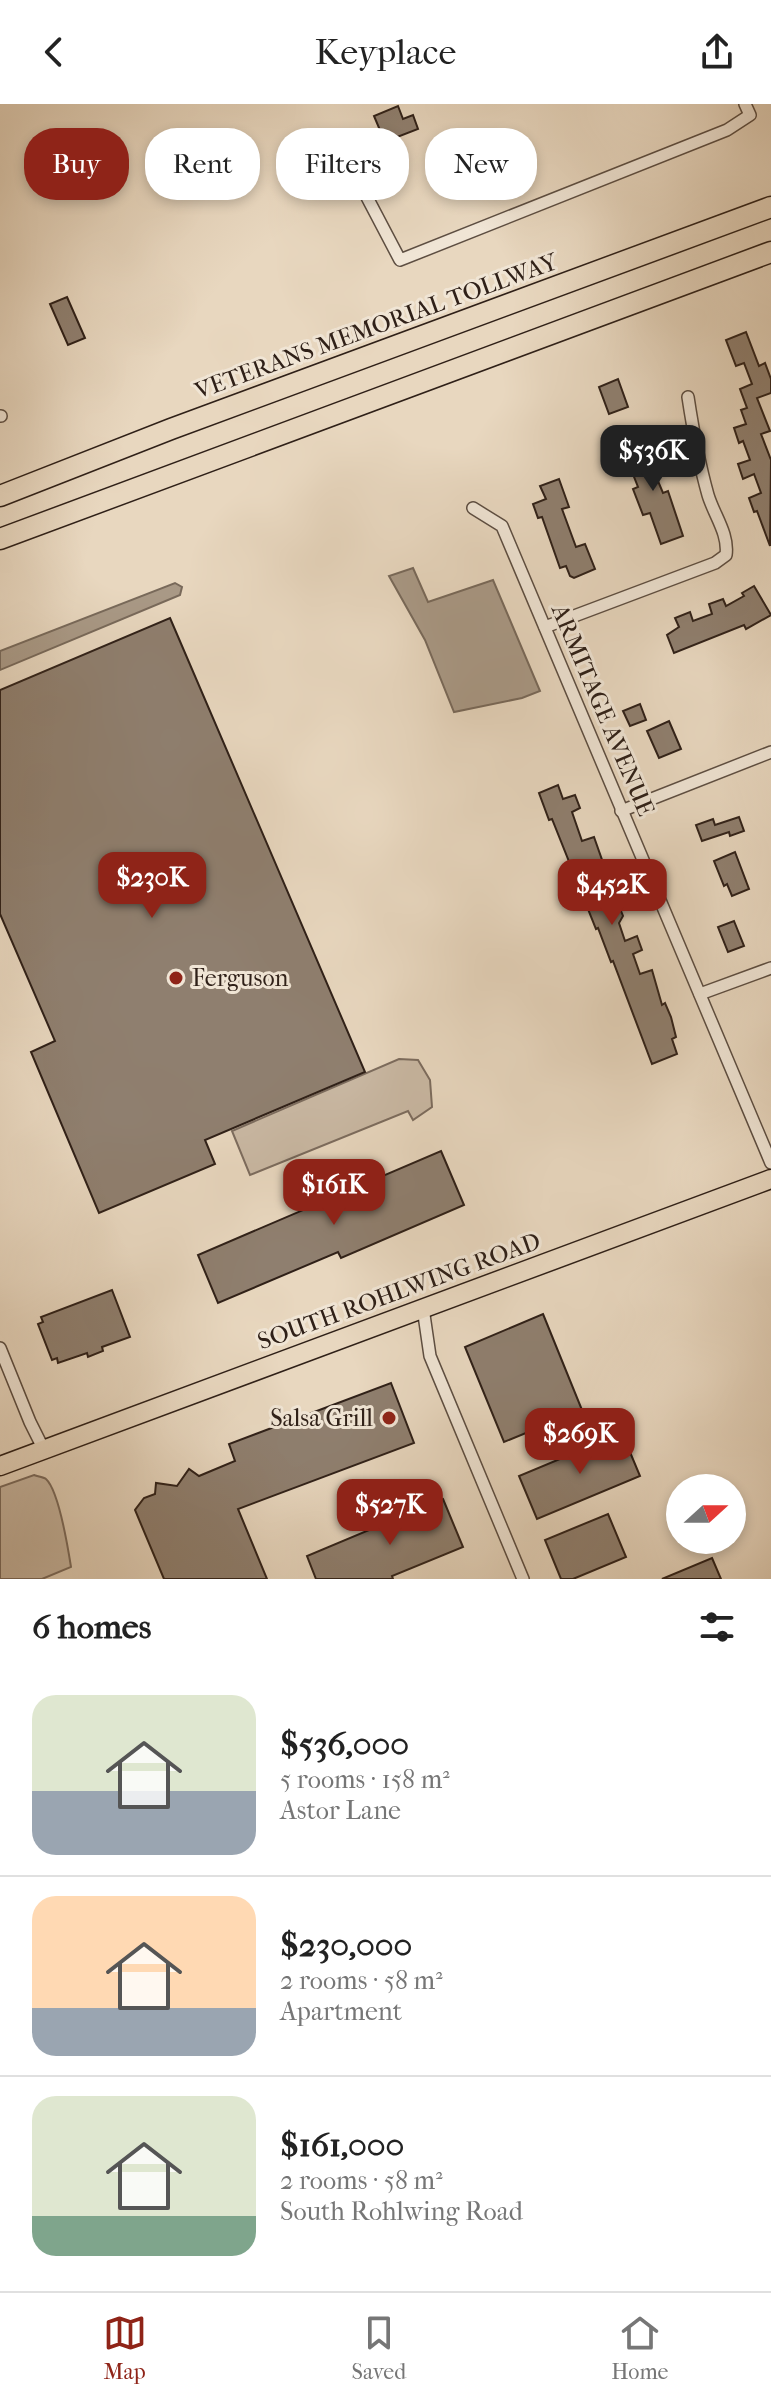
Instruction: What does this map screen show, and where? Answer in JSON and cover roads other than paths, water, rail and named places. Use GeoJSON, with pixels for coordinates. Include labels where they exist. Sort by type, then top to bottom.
{"type":"FeatureCollection","features":[{"type":"Feature","properties":{"kind":"highway","name":"VETERANS MEMORIAL TOLLWAY"},"geometry":{"type":"LineString","coordinates":[[0,496],[771,207]]}},
{"type":"Feature","properties":{"kind":"highway"},"geometry":{"type":"LineString","coordinates":[[0,539],[771,252]]}},
{"type":"Feature","properties":{"kind":"highway"},"geometry":{"type":"LineString","coordinates":[[0,551],[147,484]]}},
{"type":"Feature","properties":{"kind":"main road","name":"SOUTH ROHLWING ROAD"},"geometry":{"type":"LineString","coordinates":[[0,1466],[771,1179]]}},
{"type":"Feature","properties":{"kind":"street"},"geometry":{"type":"LineString","coordinates":[[368,200],[400,260],[727,130],[747,110]]}},
{"type":"Feature","properties":{"kind":"street"},"geometry":{"type":"LineString","coordinates":[[545,627],[715,563],[726,555],[725,538],[701,467],[688,397]]}},
{"type":"Feature","properties":{"kind":"street","name":"ARMITAGE AVENUE"},"geometry":{"type":"LineString","coordinates":[[473,508],[502,526],[771,1163]]}},
{"type":"Feature","properties":{"kind":"street"},"geometry":{"type":"LineString","coordinates":[[621,811],[771,752]]}},
{"type":"Feature","properties":{"kind":"street"},"geometry":{"type":"LineString","coordinates":[[700,994],[771,968]]}},
{"type":"Feature","properties":{"kind":"street"},"geometry":{"type":"LineString","coordinates":[[423,1308],[430,1356],[523,1579]]}},
{"type":"Feature","properties":{"kind":"street"},"geometry":{"type":"LineString","coordinates":[[0,1348],[44,1450]]}},
{"type":"Feature","properties":{"kind":"place","name":"Ferguson"},"geometry":{"type":"Point","coordinates":[176,978]}},
{"type":"Feature","properties":{"kind":"place","name":"Salsa Grill"},"geometry":{"type":"Point","coordinates":[389,1418]}}]}
